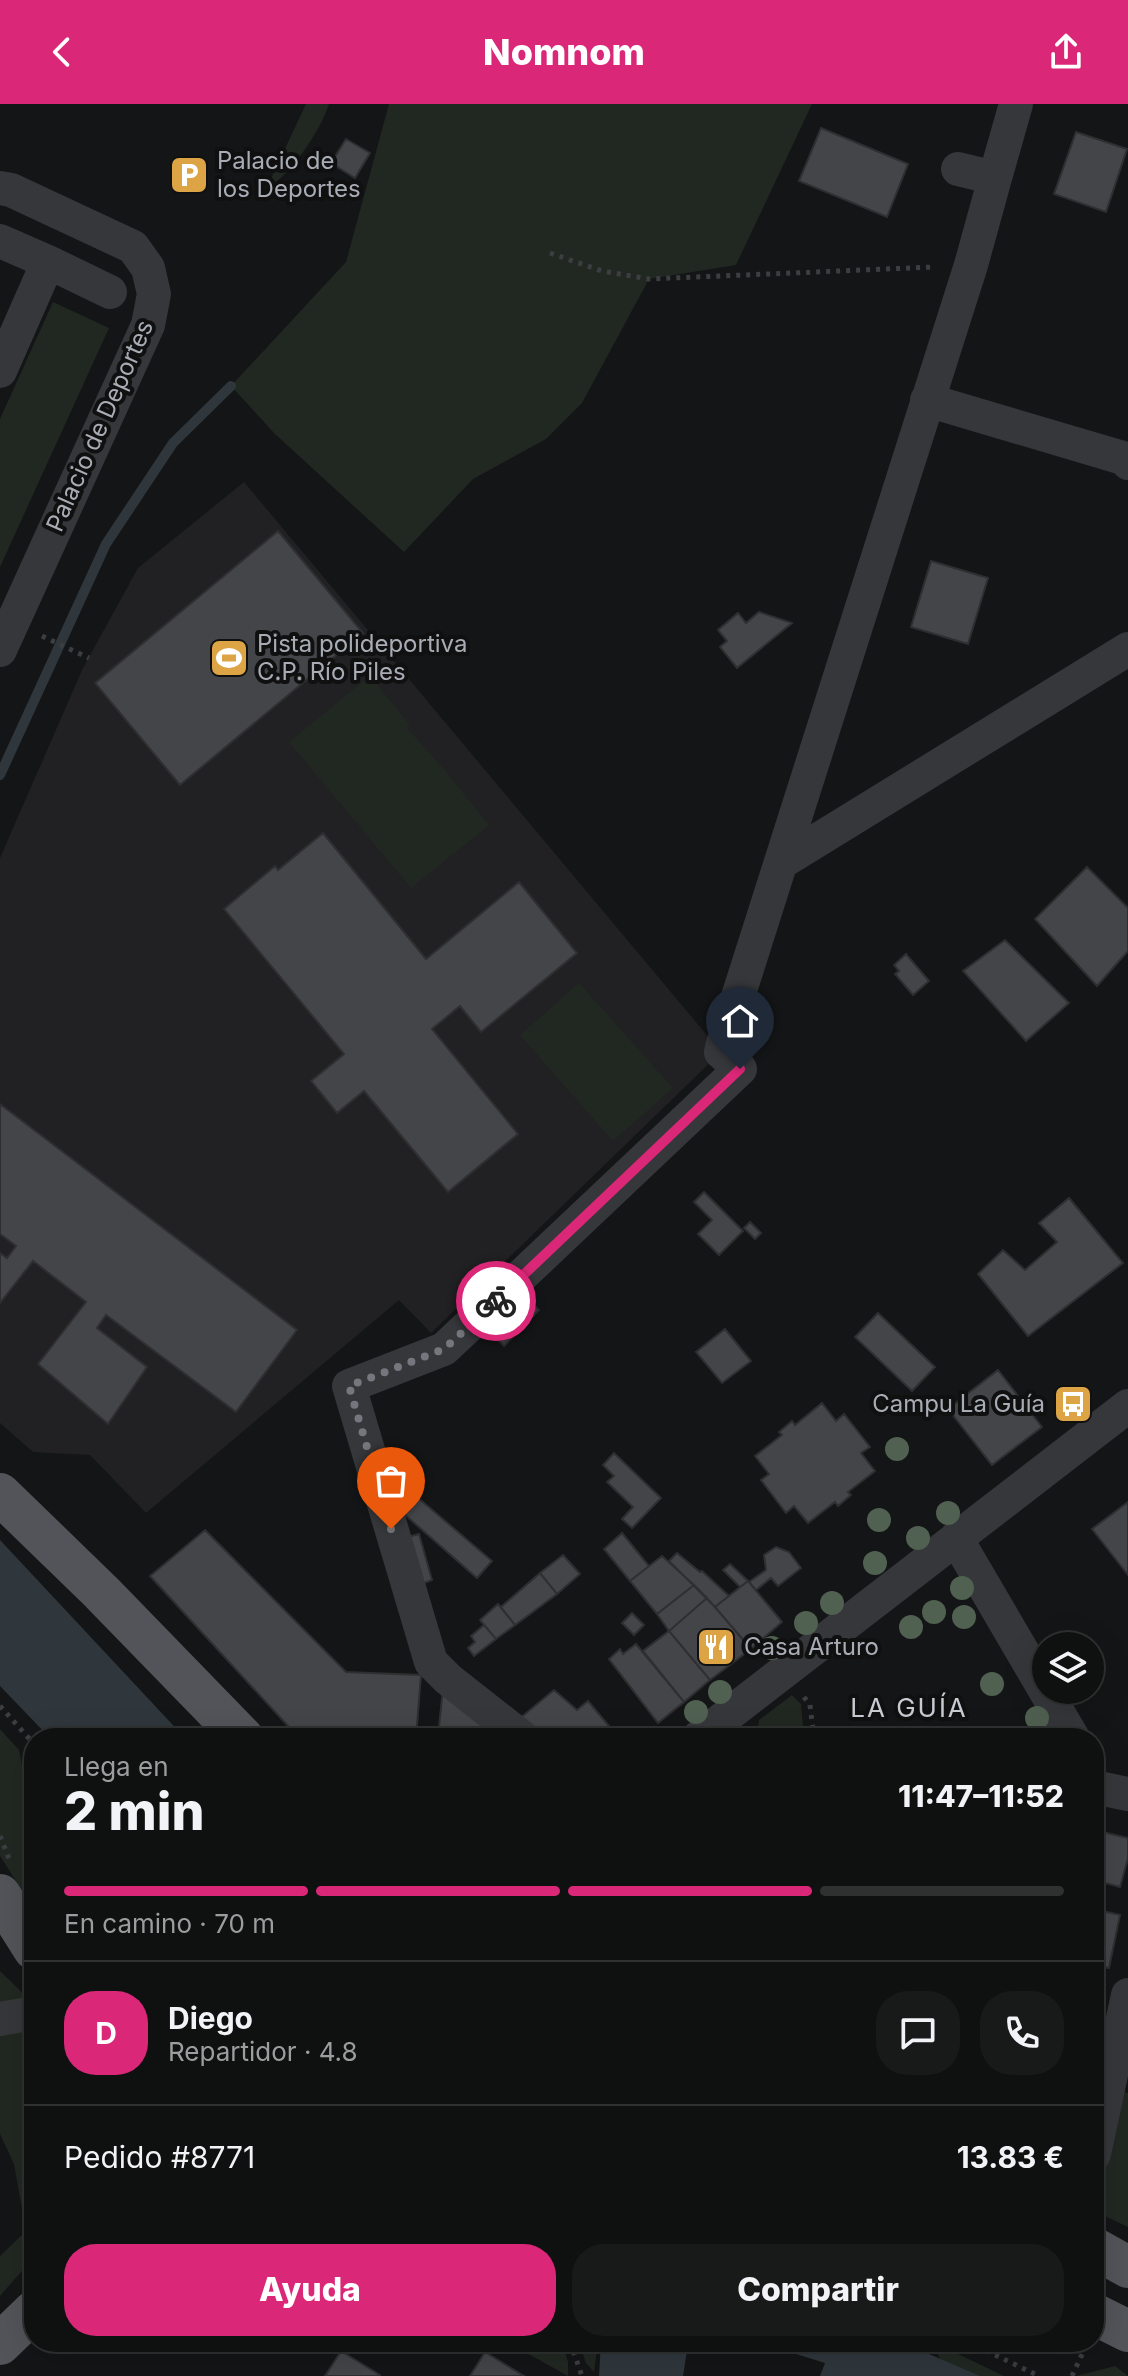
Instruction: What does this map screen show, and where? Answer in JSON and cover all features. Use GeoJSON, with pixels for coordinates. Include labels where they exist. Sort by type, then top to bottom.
{"type":"FeatureCollection","features":[{"type":"Feature","properties":{"kind":"main road"},"geometry":{"type":"LineString","coordinates":[[0,1494],[233,1728]]}},
{"type":"Feature","properties":{"kind":"main road"},"geometry":{"type":"LineString","coordinates":[[0,1895],[24,1933]]}},
{"type":"Feature","properties":{"kind":"main road"},"geometry":{"type":"LineString","coordinates":[[1104,2254],[1128,2267]]}},
{"type":"Feature","properties":{"kind":"main road"},"geometry":{"type":"LineString","coordinates":[[1104,2319],[1128,2331]]}},
{"type":"Feature","properties":{"kind":"main road"},"geometry":{"type":"LineString","coordinates":[[0,2344],[24,2321]]}},
{"type":"Feature","properties":{"kind":"street"},"geometry":{"type":"LineString","coordinates":[[510,1728],[431,1662],[349,1386],[444,1349],[740,1069],[721,1052],[971,265],[1016,104]]}},
{"type":"Feature","properties":{"kind":"street"},"geometry":{"type":"LineString","coordinates":[[958,169],[995,178]]}},
{"type":"Feature","properties":{"kind":"street","name":"Palacio de Deportes"},"geometry":{"type":"LineString","coordinates":[[0,188],[11,190],[133,247],[148,268],[154,294],[148,325],[0,650]]}},
{"type":"Feature","properties":{"kind":"street"},"geometry":{"type":"LineString","coordinates":[[0,241],[110,292]]}},
{"type":"Feature","properties":{"kind":"street"},"geometry":{"type":"LineString","coordinates":[[0,371],[48,262]]}},
{"type":"Feature","properties":{"kind":"street"},"geometry":{"type":"LineString","coordinates":[[927,400],[1126,459],[1128,463]]}},
{"type":"Feature","properties":{"kind":"street"},"geometry":{"type":"LineString","coordinates":[[782,862],[1128,649]]}},
{"type":"Feature","properties":{"kind":"street"},"geometry":{"type":"LineString","coordinates":[[711,1728],[1128,1406]]}},
{"type":"Feature","properties":{"kind":"street"},"geometry":{"type":"LineString","coordinates":[[956,1538],[1067,1728]]}},
{"type":"Feature","properties":{"kind":"street"},"geometry":{"type":"LineString","coordinates":[[1104,2124],[1119,2079],[1128,1995]]}},
{"type":"Feature","properties":{"kind":"street"},"geometry":{"type":"LineString","coordinates":[[0,2019],[24,2015]]}},
{"type":"Feature","properties":{"kind":"path"},"geometry":{"type":"LineString","coordinates":[[550,253],[602,271],[649,279],[971,265]]}},
{"type":"Feature","properties":{"kind":"path"},"geometry":{"type":"LineString","coordinates":[[47,638],[89,658]]}},
{"type":"Feature","properties":{"kind":"path"},"geometry":{"type":"LineString","coordinates":[[0,1706],[24,1733]]}},
{"type":"Feature","properties":{"kind":"path"},"geometry":{"type":"LineString","coordinates":[[574,2352],[582,2376]]}},
{"type":"Feature","properties":{"kind":"path"},"geometry":{"type":"LineString","coordinates":[[989,2352],[1039,2376]]}},
{"type":"Feature","properties":{"kind":"path"},"geometry":{"type":"LineString","coordinates":[[1072,2376],[1083,2352]]}},
{"type":"Feature","properties":{"kind":"shaded area"},"geometry":{"type":"Polygon","coordinates":[[[306,104],[329,104],[304,151],[285,174],[266,189],[306,104]]]}},
{"type":"Feature","properties":{"kind":"shaded area"},"geometry":{"type":"Polygon","coordinates":[[[389,104],[812,104],[736,265],[649,279],[582,403],[546,439],[473,479],[404,552],[275,434],[231,386],[346,262],[389,104]]]}},
{"type":"Feature","properties":{"kind":"shaded area"},"geometry":{"type":"Polygon","coordinates":[[[53,302],[109,328],[0,567],[0,419],[53,302]]]}},
{"type":"Feature","properties":{"kind":"shaded area"},"geometry":{"type":"Polygon","coordinates":[[[244,482],[721,1052],[431,1333],[399,1300],[146,1513],[90,1455],[33,1452],[0,1423],[0,858],[83,668],[138,568],[244,482]]]}},
{"type":"Feature","properties":{"kind":"shaded area"},"geometry":{"type":"Polygon","coordinates":[[[370,676],[410,725],[407,728],[489,825],[411,888],[289,742],[370,676]]]}},
{"type":"Feature","properties":{"kind":"shaded area"},"geometry":{"type":"Polygon","coordinates":[[[579,983],[673,1088],[613,1141],[520,1035],[579,983]]]}},
{"type":"Feature","properties":{"kind":"shaded area"},"geometry":{"type":"Polygon","coordinates":[[[0,1540],[176,1728],[40,1728],[0,1686],[0,1540]]]}},
{"type":"Feature","properties":{"kind":"shaded area"},"geometry":{"type":"Polygon","coordinates":[[[792,1695],[801,1704],[803,1728],[758,1728],[759,1720],[792,1695]]]}},
{"type":"Feature","properties":{"kind":"shaded area"},"geometry":{"type":"Polygon","coordinates":[[[0,1729],[19,1750],[24,1775],[24,1893],[0,1856],[0,1729]]]}},
{"type":"Feature","properties":{"kind":"shaded area"},"geometry":{"type":"Polygon","coordinates":[[[0,1971],[24,1994],[24,2220],[14,2164],[0,2134],[0,1971]]]}},
{"type":"Feature","properties":{"kind":"shaded area"},"geometry":{"type":"Polygon","coordinates":[[[1121,2091],[1128,2093],[1128,2227],[1104,2216],[1104,2155],[1121,2091]]]}},
{"type":"Feature","properties":{"kind":"shaded area"},"geometry":{"type":"Polygon","coordinates":[[[24,2233],[24,2268],[0,2296],[0,2256],[24,2233]]]}},
{"type":"Feature","properties":{"kind":"shaded area"},"geometry":{"type":"Polygon","coordinates":[[[525,2352],[565,2352],[568,2376],[525,2352]]]}},
{"type":"Feature","properties":{"kind":"shaded area"},"geometry":{"type":"Polygon","coordinates":[[[582,2352],[597,2352],[594,2372],[582,2352]]]}},
{"type":"Feature","properties":{"kind":"shaded area"},"geometry":{"type":"Polygon","coordinates":[[[600,2352],[687,2352],[683,2376],[599,2376],[600,2352]]]}},
{"type":"Feature","properties":{"kind":"shaded area"},"geometry":{"type":"Polygon","coordinates":[[[790,2352],[924,2352],[980,2376],[820,2376],[825,2363],[790,2352]]]}},
{"type":"Feature","properties":{"kind":"shaded area"},"geometry":{"type":"Polygon","coordinates":[[[937,2352],[954,2352],[1004,2376],[948,2376],[937,2352]]]}},
{"type":"Feature","properties":{"kind":"shaded area"},"geometry":{"type":"Polygon","coordinates":[[[1115,2366],[1128,2376],[1076,2376],[1115,2366]]]}},
{"type":"Feature","properties":{"kind":"building"},"geometry":{"type":"Polygon","coordinates":[[[821,128],[908,164],[887,217],[799,181],[821,128]]]}},
{"type":"Feature","properties":{"kind":"building"},"geometry":{"type":"Polygon","coordinates":[[[1076,132],[1127,149],[1106,212],[1054,194],[1076,132]]]}},
{"type":"Feature","properties":{"kind":"building"},"geometry":{"type":"Polygon","coordinates":[[[346,139],[370,153],[355,178],[331,163],[346,139]]]}},
{"type":"Feature","properties":{"kind":"building","name":"Pista polideportiva C.P. Río Piles"},"geometry":{"type":"Polygon","coordinates":[[[278,531],[363,633],[180,785],[95,683],[278,531]]]}},
{"type":"Feature","properties":{"kind":"building"},"geometry":{"type":"Polygon","coordinates":[[[931,561],[988,578],[968,644],[911,627],[931,561]]]}},
{"type":"Feature","properties":{"kind":"building"},"geometry":{"type":"Polygon","coordinates":[[[759,612],[792,623],[737,668],[720,647],[727,641],[718,630],[738,613],[746,623],[759,612]]]}},
{"type":"Feature","properties":{"kind":"building"},"geometry":{"type":"Polygon","coordinates":[[[323,833],[426,959],[519,882],[577,953],[481,1032],[460,1006],[432,1029],[518,1134],[448,1192],[364,1091],[337,1113],[311,1081],[344,1054],[224,909],[275,866],[278,870],[323,833]]]}},
{"type":"Feature","properties":{"kind":"building"},"geometry":{"type":"Polygon","coordinates":[[[1087,867],[1128,908],[1128,951],[1097,986],[1035,919],[1087,867]]]}},
{"type":"Feature","properties":{"kind":"building"},"geometry":{"type":"Polygon","coordinates":[[[1005,940],[1069,1003],[1026,1041],[963,971],[1005,940]]]}},
{"type":"Feature","properties":{"kind":"building"},"geometry":{"type":"Polygon","coordinates":[[[906,954],[929,981],[913,995],[895,974],[899,971],[894,965],[906,954]]]}},
{"type":"Feature","properties":{"kind":"building"},"geometry":{"type":"Polygon","coordinates":[[[0,1104],[297,1330],[236,1412],[106,1315],[97,1328],[147,1367],[108,1424],[38,1364],[86,1302],[33,1261],[0,1303],[0,1253],[7,1258],[16,1246],[0,1234],[0,1104]]]}},
{"type":"Feature","properties":{"kind":"building"},"geometry":{"type":"Polygon","coordinates":[[[704,1192],[743,1231],[719,1255],[698,1234],[712,1220],[694,1202],[704,1192]]]}},
{"type":"Feature","properties":{"kind":"building"},"geometry":{"type":"Polygon","coordinates":[[[1069,1198],[1123,1263],[1028,1336],[978,1274],[1003,1250],[1025,1270],[1057,1242],[1039,1223],[1069,1198]]]}},
{"type":"Feature","properties":{"kind":"building"},"geometry":{"type":"Polygon","coordinates":[[[750,1222],[761,1233],[755,1239],[744,1228],[750,1222]]]}},
{"type":"Feature","properties":{"kind":"building"},"geometry":{"type":"Polygon","coordinates":[[[529,1300],[539,1310],[504,1346],[494,1336],[529,1300]]]}},
{"type":"Feature","properties":{"kind":"building"},"geometry":{"type":"Polygon","coordinates":[[[878,1313],[935,1367],[912,1391],[855,1337],[878,1313]]]}},
{"type":"Feature","properties":{"kind":"building"},"geometry":{"type":"Polygon","coordinates":[[[725,1329],[751,1361],[722,1383],[696,1352],[725,1329]]]}},
{"type":"Feature","properties":{"kind":"building"},"geometry":{"type":"Polygon","coordinates":[[[998,1370],[1042,1427],[992,1465],[948,1409],[998,1370]]]}},
{"type":"Feature","properties":{"kind":"building"},"geometry":{"type":"Polygon","coordinates":[[[822,1403],[836,1421],[844,1414],[870,1447],[861,1453],[875,1471],[848,1492],[851,1495],[838,1506],[835,1502],[808,1523],[794,1506],[786,1513],[761,1480],[769,1474],[755,1456],[782,1435],[779,1432],[792,1421],[795,1425],[822,1403]]]}},
{"type":"Feature","properties":{"kind":"building"},"geometry":{"type":"Polygon","coordinates":[[[614,1453],[661,1498],[632,1528],[622,1519],[633,1507],[607,1482],[614,1476],[603,1465],[614,1453]]]}},
{"type":"Feature","properties":{"kind":"building"},"geometry":{"type":"Polygon","coordinates":[[[389,1473],[492,1561],[477,1578],[396,1507],[389,1473]]]}},
{"type":"Feature","properties":{"kind":"building"},"geometry":{"type":"Polygon","coordinates":[[[1128,1502],[1128,1575],[1092,1529],[1128,1502]]]}},
{"type":"Feature","properties":{"kind":"building"},"geometry":{"type":"Polygon","coordinates":[[[205,1530],[346,1672],[421,1675],[417,1728],[290,1728],[150,1576],[205,1530]]]}},
{"type":"Feature","properties":{"kind":"building"},"geometry":{"type":"Polygon","coordinates":[[[622,1533],[649,1566],[630,1581],[604,1549],[622,1533]]]}},
{"type":"Feature","properties":{"kind":"building"},"geometry":{"type":"Polygon","coordinates":[[[419,1534],[432,1580],[419,1585],[404,1538],[419,1534]]]}},
{"type":"Feature","properties":{"kind":"building"},"geometry":{"type":"Polygon","coordinates":[[[776,1547],[789,1552],[801,1568],[778,1586],[771,1578],[756,1590],[749,1582],[766,1570],[764,1555],[776,1547]]]}},
{"type":"Feature","properties":{"kind":"building"},"geometry":{"type":"Polygon","coordinates":[[[677,1553],[729,1596],[715,1607],[669,1561],[677,1553]]]}},
{"type":"Feature","properties":{"kind":"building"},"geometry":{"type":"Polygon","coordinates":[[[563,1555],[580,1574],[557,1594],[540,1573],[563,1555]]]}},
{"type":"Feature","properties":{"kind":"building"},"geometry":{"type":"Polygon","coordinates":[[[662,1556],[694,1585],[657,1614],[630,1581],[662,1556]]]}},
{"type":"Feature","properties":{"kind":"building"},"geometry":{"type":"Polygon","coordinates":[[[730,1564],[748,1581],[740,1587],[723,1570],[730,1564]]]}},
{"type":"Feature","properties":{"kind":"building"},"geometry":{"type":"Polygon","coordinates":[[[540,1573],[557,1594],[515,1625],[501,1607],[540,1573]]]}},
{"type":"Feature","properties":{"kind":"building"},"geometry":{"type":"Polygon","coordinates":[[[748,1581],[782,1622],[751,1649],[715,1607],[748,1581]]]}},
{"type":"Feature","properties":{"kind":"building"},"geometry":{"type":"Polygon","coordinates":[[[694,1585],[707,1598],[669,1631],[657,1614],[694,1585]]]}},
{"type":"Feature","properties":{"kind":"building"},"geometry":{"type":"Polygon","coordinates":[[[707,1598],[751,1649],[710,1680],[669,1631],[707,1598]]]}},
{"type":"Feature","properties":{"kind":"building"},"geometry":{"type":"Polygon","coordinates":[[[498,1604],[515,1625],[496,1639],[480,1620],[498,1604]]]}},
{"type":"Feature","properties":{"kind":"building"},"geometry":{"type":"Polygon","coordinates":[[[632,1613],[644,1625],[634,1635],[622,1623],[632,1613]]]}},
{"type":"Feature","properties":{"kind":"building"},"geometry":{"type":"Polygon","coordinates":[[[484,1625],[496,1639],[474,1656],[468,1648],[475,1642],[471,1636],[484,1625]]]}},
{"type":"Feature","properties":{"kind":"building"},"geometry":{"type":"Polygon","coordinates":[[[669,1631],[710,1680],[684,1702],[643,1651],[669,1631]]]}},
{"type":"Feature","properties":{"kind":"building"},"geometry":{"type":"Polygon","coordinates":[[[636,1644],[684,1702],[658,1723],[609,1659],[620,1649],[623,1654],[636,1644]]]}},
{"type":"Feature","properties":{"kind":"building"},"geometry":{"type":"Polygon","coordinates":[[[443,1689],[486,1728],[439,1728],[443,1689]]]}},
{"type":"Feature","properties":{"kind":"building"},"geometry":{"type":"Polygon","coordinates":[[[554,1690],[577,1710],[588,1701],[611,1728],[518,1728],[513,1724],[554,1690]]]}},
{"type":"Feature","properties":{"kind":"building"},"geometry":{"type":"Polygon","coordinates":[[[1104,1832],[1128,1838],[1128,1858],[1120,1887],[1104,1883],[1104,1832]]]}},
{"type":"Feature","properties":{"kind":"building"},"geometry":{"type":"Polygon","coordinates":[[[1104,1911],[1120,1915],[1109,1968],[1104,1967],[1104,1911]]]}},
{"type":"Feature","properties":{"kind":"building"},"geometry":{"type":"Polygon","coordinates":[[[340,2352],[380,2375],[380,2376],[325,2376],[340,2352]]]}},
{"type":"Feature","properties":{"kind":"building"},"geometry":{"type":"Polygon","coordinates":[[[485,2352],[524,2376],[470,2376],[485,2352]]]}},
{"type":"Feature","properties":{"kind":"waterway"},"geometry":{"type":"LineString","coordinates":[[0,775],[106,544],[173,443],[231,386]]}},
{"type":"Feature","properties":{"kind":"way so far"},"geometry":{"type":"LineString","coordinates":[[391,1529],[349,1386],[444,1349],[496,1301]]}},
{"type":"Feature","properties":{"kind":"place","name":"Palacio de los Deportes"},"geometry":{"type":"Point","coordinates":[189,175]}},
{"type":"Feature","properties":{"kind":"place","name":"Pista polideportiva C.P. Río Piles"},"geometry":{"type":"Point","coordinates":[229,658]}},
{"type":"Feature","properties":{"kind":"place","name":"Campu La Guía"},"geometry":{"type":"Point","coordinates":[1073,1404]}},
{"type":"Feature","properties":{"kind":"place","name":"Casa Arturo"},"geometry":{"type":"Point","coordinates":[716,1647]}},
{"type":"Feature","properties":{"kind":"district","name":"LA GUÍA"},"geometry":{"type":"Point","coordinates":[909,1708]}},
{"type":"Feature","properties":{"kind":"route"},"geometry":{"type":"LineString","coordinates":[[496,1301],[740,1069]]}}]}
